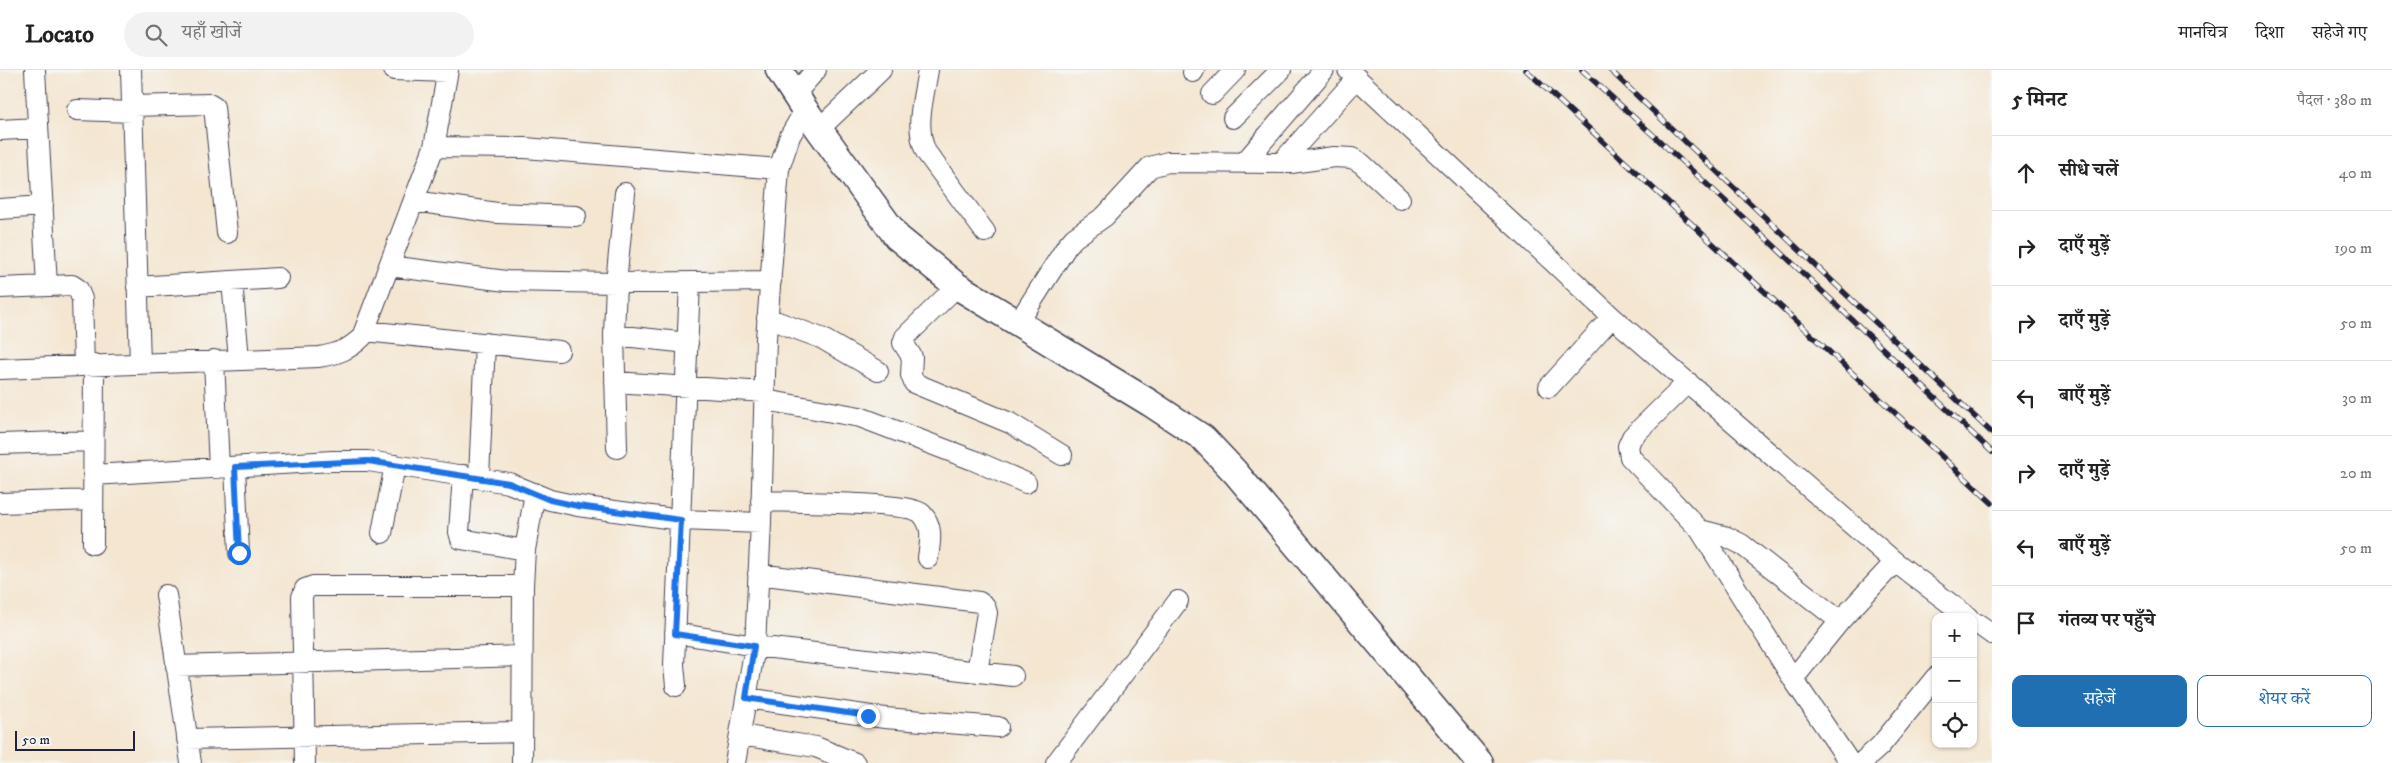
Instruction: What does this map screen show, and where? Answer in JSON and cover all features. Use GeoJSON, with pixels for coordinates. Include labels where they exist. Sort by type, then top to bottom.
{"type":"FeatureCollection","features":[{"type":"Feature","properties":{"kind":"main road"},"geometry":{"type":"LineString","coordinates":[[779,70],[806,111],[898,237],[957,286],[1150,403],[1203,438],[1219,454],[1480,763]]}},
{"type":"Feature","properties":{"kind":"street"},"geometry":{"type":"LineString","coordinates":[[36,70],[47,286]]}},
{"type":"Feature","properties":{"kind":"street"},"geometry":{"type":"LineString","coordinates":[[131,70],[140,363]]}},
{"type":"Feature","properties":{"kind":"street"},"geometry":{"type":"LineString","coordinates":[[0,370],[89,364],[319,357],[338,353],[352,347],[365,331],[434,147],[448,71],[394,70]]}},
{"type":"Feature","properties":{"kind":"street"},"geometry":{"type":"LineString","coordinates":[[735,763],[754,646],[762,501],[767,318],[779,169],[790,136],[806,111],[816,70]]}},
{"type":"Feature","properties":{"kind":"street"},"geometry":{"type":"LineString","coordinates":[[806,111],[881,70]]}},
{"type":"Feature","properties":{"kind":"street"},"geometry":{"type":"LineString","coordinates":[[928,70],[919,128],[921,141],[926,152],[985,232]]}},
{"type":"Feature","properties":{"kind":"street"},"geometry":{"type":"LineString","coordinates":[[1212,94],[1235,70]]}},
{"type":"Feature","properties":{"kind":"street"},"geometry":{"type":"LineString","coordinates":[[1233,118],[1281,70]]}},
{"type":"Feature","properties":{"kind":"street"},"geometry":{"type":"LineString","coordinates":[[1244,162],[1324,70]]}},
{"type":"Feature","properties":{"kind":"street"},"geometry":{"type":"LineString","coordinates":[[1281,163],[1352,74],[1612,317],[1895,562],[1961,613]]}},
{"type":"Feature","properties":{"kind":"street"},"geometry":{"type":"LineString","coordinates":[[77,110],[209,104],[214,107],[227,233]]}},
{"type":"Feature","properties":{"kind":"street"},"geometry":{"type":"LineString","coordinates":[[0,130],[38,128]]}},
{"type":"Feature","properties":{"kind":"street"},"geometry":{"type":"LineString","coordinates":[[434,147],[525,148],[779,169]]}},
{"type":"Feature","properties":{"kind":"street"},"geometry":{"type":"LineString","coordinates":[[1018,323],[1059,256],[1074,238],[1097,222],[1142,174],[1158,164],[1180,161],[1281,163],[1334,157],[1352,158],[1361,162],[1400,199]]}},
{"type":"Feature","properties":{"kind":"street"},"geometry":{"type":"LineString","coordinates":[[618,448],[614,382],[614,336],[616,283],[625,192]]}},
{"type":"Feature","properties":{"kind":"street"},"geometry":{"type":"LineString","coordinates":[[414,201],[497,213],[576,216]]}},
{"type":"Feature","properties":{"kind":"street"},"geometry":{"type":"LineString","coordinates":[[0,209],[43,206]]}},
{"type":"Feature","properties":{"kind":"street"},"geometry":{"type":"LineString","coordinates":[[389,266],[506,281],[616,283],[770,281]]}},
{"type":"Feature","properties":{"kind":"street"},"geometry":{"type":"LineString","coordinates":[[137,287],[278,278]]}},
{"type":"Feature","properties":{"kind":"street"},"geometry":{"type":"LineString","coordinates":[[232,280],[239,360]]}},
{"type":"Feature","properties":{"kind":"street"},"geometry":{"type":"LineString","coordinates":[[676,686],[674,665],[675,634],[690,282]]}},
{"type":"Feature","properties":{"kind":"street"},"geometry":{"type":"LineString","coordinates":[[0,288],[72,285],[78,290],[82,299],[89,364],[93,442],[93,544]]}},
{"type":"Feature","properties":{"kind":"street"},"geometry":{"type":"LineString","coordinates":[[957,286],[905,337],[903,343],[912,357],[911,375],[914,383],[1010,422],[1062,455]]}},
{"type":"Feature","properties":{"kind":"street"},"geometry":{"type":"LineString","coordinates":[[1549,387],[1612,317]]}},
{"type":"Feature","properties":{"kind":"street"},"geometry":{"type":"LineString","coordinates":[[767,318],[821,338],[878,371]]}},
{"type":"Feature","properties":{"kind":"street"},"geometry":{"type":"LineString","coordinates":[[365,331],[559,351]]}},
{"type":"Feature","properties":{"kind":"street"},"geometry":{"type":"LineString","coordinates":[[614,336],[688,343]]}},
{"type":"Feature","properties":{"kind":"street"},"geometry":{"type":"LineString","coordinates":[[485,343],[471,476],[459,532],[461,539],[524,550]]}},
{"type":"Feature","properties":{"kind":"street"},"geometry":{"type":"LineString","coordinates":[[214,360],[239,553]]}},
{"type":"Feature","properties":{"kind":"street"},"geometry":{"type":"LineString","coordinates":[[614,382],[686,387],[765,396],[860,417],[973,460],[1026,483]]}},
{"type":"Feature","properties":{"kind":"street"},"geometry":{"type":"LineString","coordinates":[[1688,382],[1632,437],[1628,446],[1630,457],[1700,530],[1793,679],[1850,763]]}},
{"type":"Feature","properties":{"kind":"street"},"geometry":{"type":"LineString","coordinates":[[0,444],[93,442]]}},
{"type":"Feature","properties":{"kind":"street"},"geometry":{"type":"LineString","coordinates":[[93,475],[332,461],[368,461],[509,483],[550,500],[578,506],[681,520],[761,523]]}},
{"type":"Feature","properties":{"kind":"street"},"geometry":{"type":"LineString","coordinates":[[382,533],[394,465]]}},
{"type":"Feature","properties":{"kind":"street"},"geometry":{"type":"LineString","coordinates":[[522,763],[524,550],[535,493]]}},
{"type":"Feature","properties":{"kind":"street"},"geometry":{"type":"LineString","coordinates":[[0,503],[93,500]]}},
{"type":"Feature","properties":{"kind":"street"},"geometry":{"type":"LineString","coordinates":[[762,501],[896,506],[920,512],[928,521],[931,531],[928,558]]}},
{"type":"Feature","properties":{"kind":"street"},"geometry":{"type":"LineString","coordinates":[[1700,530],[1727,537],[1741,544],[1840,621]]}},
{"type":"Feature","properties":{"kind":"street"},"geometry":{"type":"LineString","coordinates":[[1793,679],[1840,621],[1895,562]]}},
{"type":"Feature","properties":{"kind":"street"},"geometry":{"type":"LineString","coordinates":[[758,574],[980,602],[985,606],[987,613],[978,672]]}},
{"type":"Feature","properties":{"kind":"street"},"geometry":{"type":"LineString","coordinates":[[305,763],[302,597],[305,589],[313,586],[523,586]]}},
{"type":"Feature","properties":{"kind":"street"},"geometry":{"type":"LineString","coordinates":[[166,595],[191,763]]}},
{"type":"Feature","properties":{"kind":"street"},"geometry":{"type":"LineString","coordinates":[[1056,763],[1178,602]]}},
{"type":"Feature","properties":{"kind":"street"},"geometry":{"type":"LineString","coordinates":[[675,634],[754,646],[1013,676]]}},
{"type":"Feature","properties":{"kind":"street"},"geometry":{"type":"LineString","coordinates":[[176,666],[522,656]]}},
{"type":"Feature","properties":{"kind":"street"},"geometry":{"type":"LineString","coordinates":[[1861,763],[1880,746],[1932,682]]}},
{"type":"Feature","properties":{"kind":"street"},"geometry":{"type":"LineString","coordinates":[[746,698],[885,718],[998,727]]}},
{"type":"Feature","properties":{"kind":"street"},"geometry":{"type":"LineString","coordinates":[[187,739],[522,732]]}},
{"type":"Feature","properties":{"kind":"street"},"geometry":{"type":"LineString","coordinates":[[740,735],[816,747],[855,763]]}},
{"type":"Feature","properties":{"kind":"railway"},"geometry":{"type":"LineString","coordinates":[[1526,70],[1992,503]]}},
{"type":"Feature","properties":{"kind":"railway"},"geometry":{"type":"LineString","coordinates":[[1582,70],[1770,242],[1992,452]]}},
{"type":"Feature","properties":{"kind":"railway"},"geometry":{"type":"LineString","coordinates":[[1610,70],[1992,433]]}},
{"type":"Feature","properties":{"kind":"route"},"geometry":{"type":"LineString","coordinates":[[239,553],[235,467],[332,461],[368,461],[509,483],[550,500],[578,506],[681,520],[675,634],[754,646],[746,698],[868,716]]}}]}
